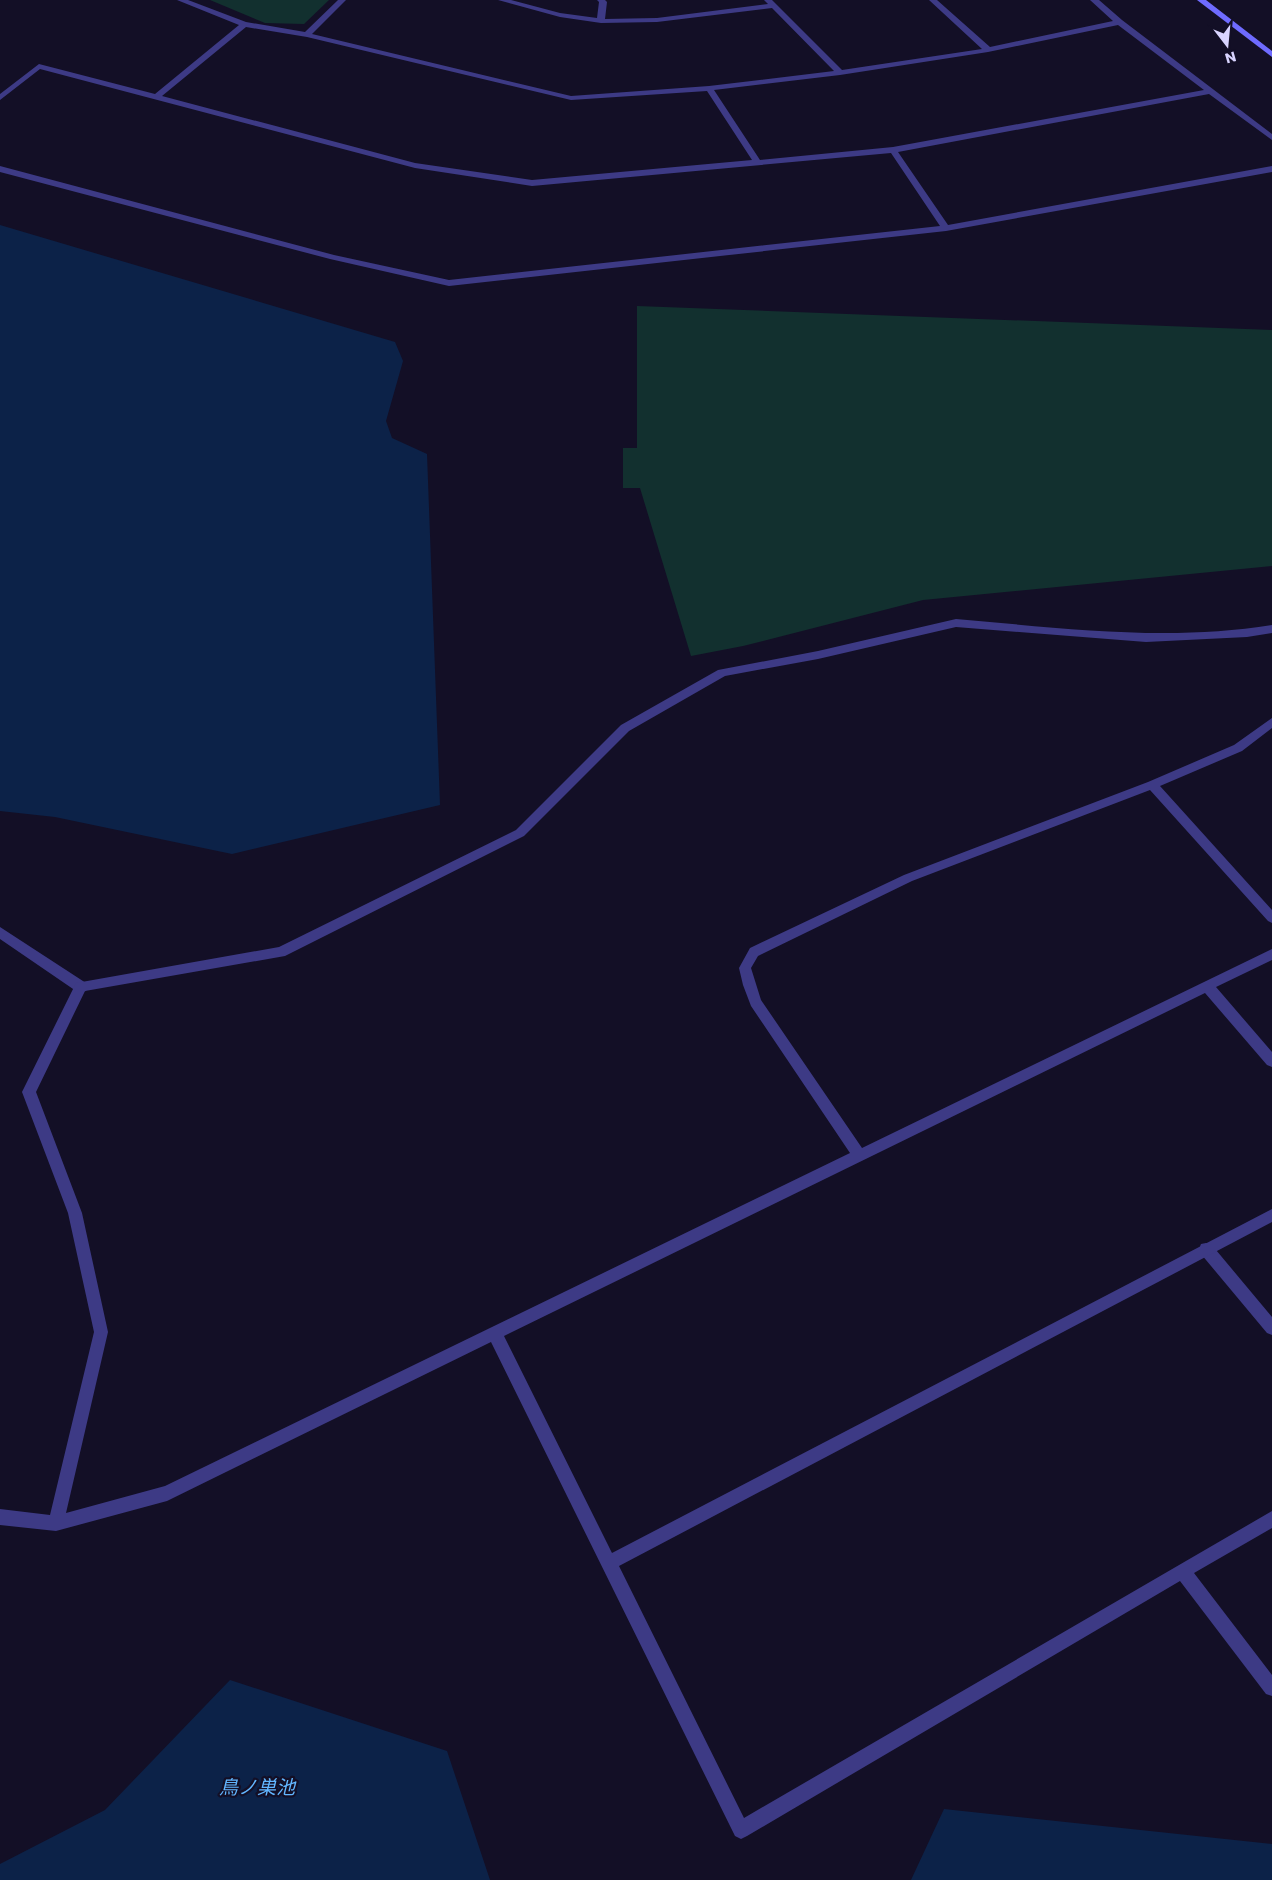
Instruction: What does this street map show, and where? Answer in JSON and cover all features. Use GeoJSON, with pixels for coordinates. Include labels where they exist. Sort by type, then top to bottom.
{"type":"FeatureCollection","features":[{"type":"Feature","properties":{"kind":"street"},"geometry":{"type":"LineString","coordinates":[[181,0],[244,24],[307,35],[571,98],[709,88],[840,73],[988,50],[1119,22]]}},
{"type":"Feature","properties":{"kind":"street"},"geometry":{"type":"LineString","coordinates":[[307,35],[342,0]]}},
{"type":"Feature","properties":{"kind":"street"},"geometry":{"type":"LineString","coordinates":[[502,0],[560,15],[601,21],[657,20],[770,3],[840,73]]}},
{"type":"Feature","properties":{"kind":"street"},"geometry":{"type":"LineString","coordinates":[[601,0],[603,2],[601,21]]}},
{"type":"Feature","properties":{"kind":"street"},"geometry":{"type":"LineString","coordinates":[[933,0],[988,50]]}},
{"type":"Feature","properties":{"kind":"street"},"geometry":{"type":"LineString","coordinates":[[1094,0],[1119,22],[1272,138]]}},
{"type":"Feature","properties":{"kind":"street"},"geometry":{"type":"LineString","coordinates":[[1201,0],[1272,55]]}},
{"type":"Feature","properties":{"kind":"street"},"geometry":{"type":"LineString","coordinates":[[156,97],[244,24]]}},
{"type":"Feature","properties":{"kind":"street"},"geometry":{"type":"LineString","coordinates":[[0,98],[39,66],[414,164],[532,183],[893,150],[1212,91]]}},
{"type":"Feature","properties":{"kind":"street"},"geometry":{"type":"LineString","coordinates":[[709,88],[756,162]]}},
{"type":"Feature","properties":{"kind":"street"},"geometry":{"type":"LineString","coordinates":[[893,150],[946,228]]}},
{"type":"Feature","properties":{"kind":"street"},"geometry":{"type":"LineString","coordinates":[[0,169],[333,257],[449,282],[946,228],[1272,169]]}},
{"type":"Feature","properties":{"kind":"street"},"geometry":{"type":"LineString","coordinates":[[0,932],[81,987],[281,952],[520,833],[625,728],[722,673],[818,655],[956,623],[1146,638],[1247,633],[1272,628]]}},
{"type":"Feature","properties":{"kind":"street"},"geometry":{"type":"LineString","coordinates":[[859,1156],[756,1002],[745,968],[754,952],[908,878],[1152,785],[1238,748],[1272,722]]}},
{"type":"Feature","properties":{"kind":"street"},"geometry":{"type":"LineString","coordinates":[[1152,785],[1272,918]]}},
{"type":"Feature","properties":{"kind":"street"},"geometry":{"type":"LineString","coordinates":[[0,1517],[56,1522],[167,1493],[1272,954]]}},
{"type":"Feature","properties":{"kind":"street"},"geometry":{"type":"LineString","coordinates":[[1207,986],[1272,1060]]}},
{"type":"Feature","properties":{"kind":"street"},"geometry":{"type":"LineString","coordinates":[[56,1522],[101,1332],[75,1213],[29,1092],[81,987]]}},
{"type":"Feature","properties":{"kind":"street"},"geometry":{"type":"LineString","coordinates":[[609,1562],[1272,1215]]}},
{"type":"Feature","properties":{"kind":"street"},"geometry":{"type":"LineString","coordinates":[[1206,1249],[1272,1328]]}},
{"type":"Feature","properties":{"kind":"street"},"geometry":{"type":"LineString","coordinates":[[495,1334],[741,1830],[1272,1520]]}},
{"type":"Feature","properties":{"kind":"street"},"geometry":{"type":"LineString","coordinates":[[1184,1572],[1272,1688]]}},
{"type":"Feature","properties":{"kind":"green space"},"geometry":{"type":"Polygon","coordinates":[[[210,0],[329,0],[304,24],[265,23],[210,0]]]}},
{"type":"Feature","properties":{"kind":"green space"},"geometry":{"type":"Polygon","coordinates":[[[637,306],[1272,330],[1272,566],[923,600],[743,646],[691,656],[640,488],[623,488],[623,448],[637,448],[637,306]]]}},
{"type":"Feature","properties":{"kind":"water"},"geometry":{"type":"Polygon","coordinates":[[[0,225],[395,342],[403,361],[386,421],[392,438],[427,454],[440,805],[232,854],[55,817],[0,811],[0,225]]]}},
{"type":"Feature","properties":{"kind":"water","name":"鳥ノ巣池"},"geometry":{"type":"Polygon","coordinates":[[[230,1680],[447,1751],[490,1880],[0,1880],[0,1864],[105,1810],[230,1680]]]}},
{"type":"Feature","properties":{"kind":"water"},"geometry":{"type":"Polygon","coordinates":[[[944,1809],[1272,1844],[1272,1880],[911,1880],[944,1809]]]}}]}
